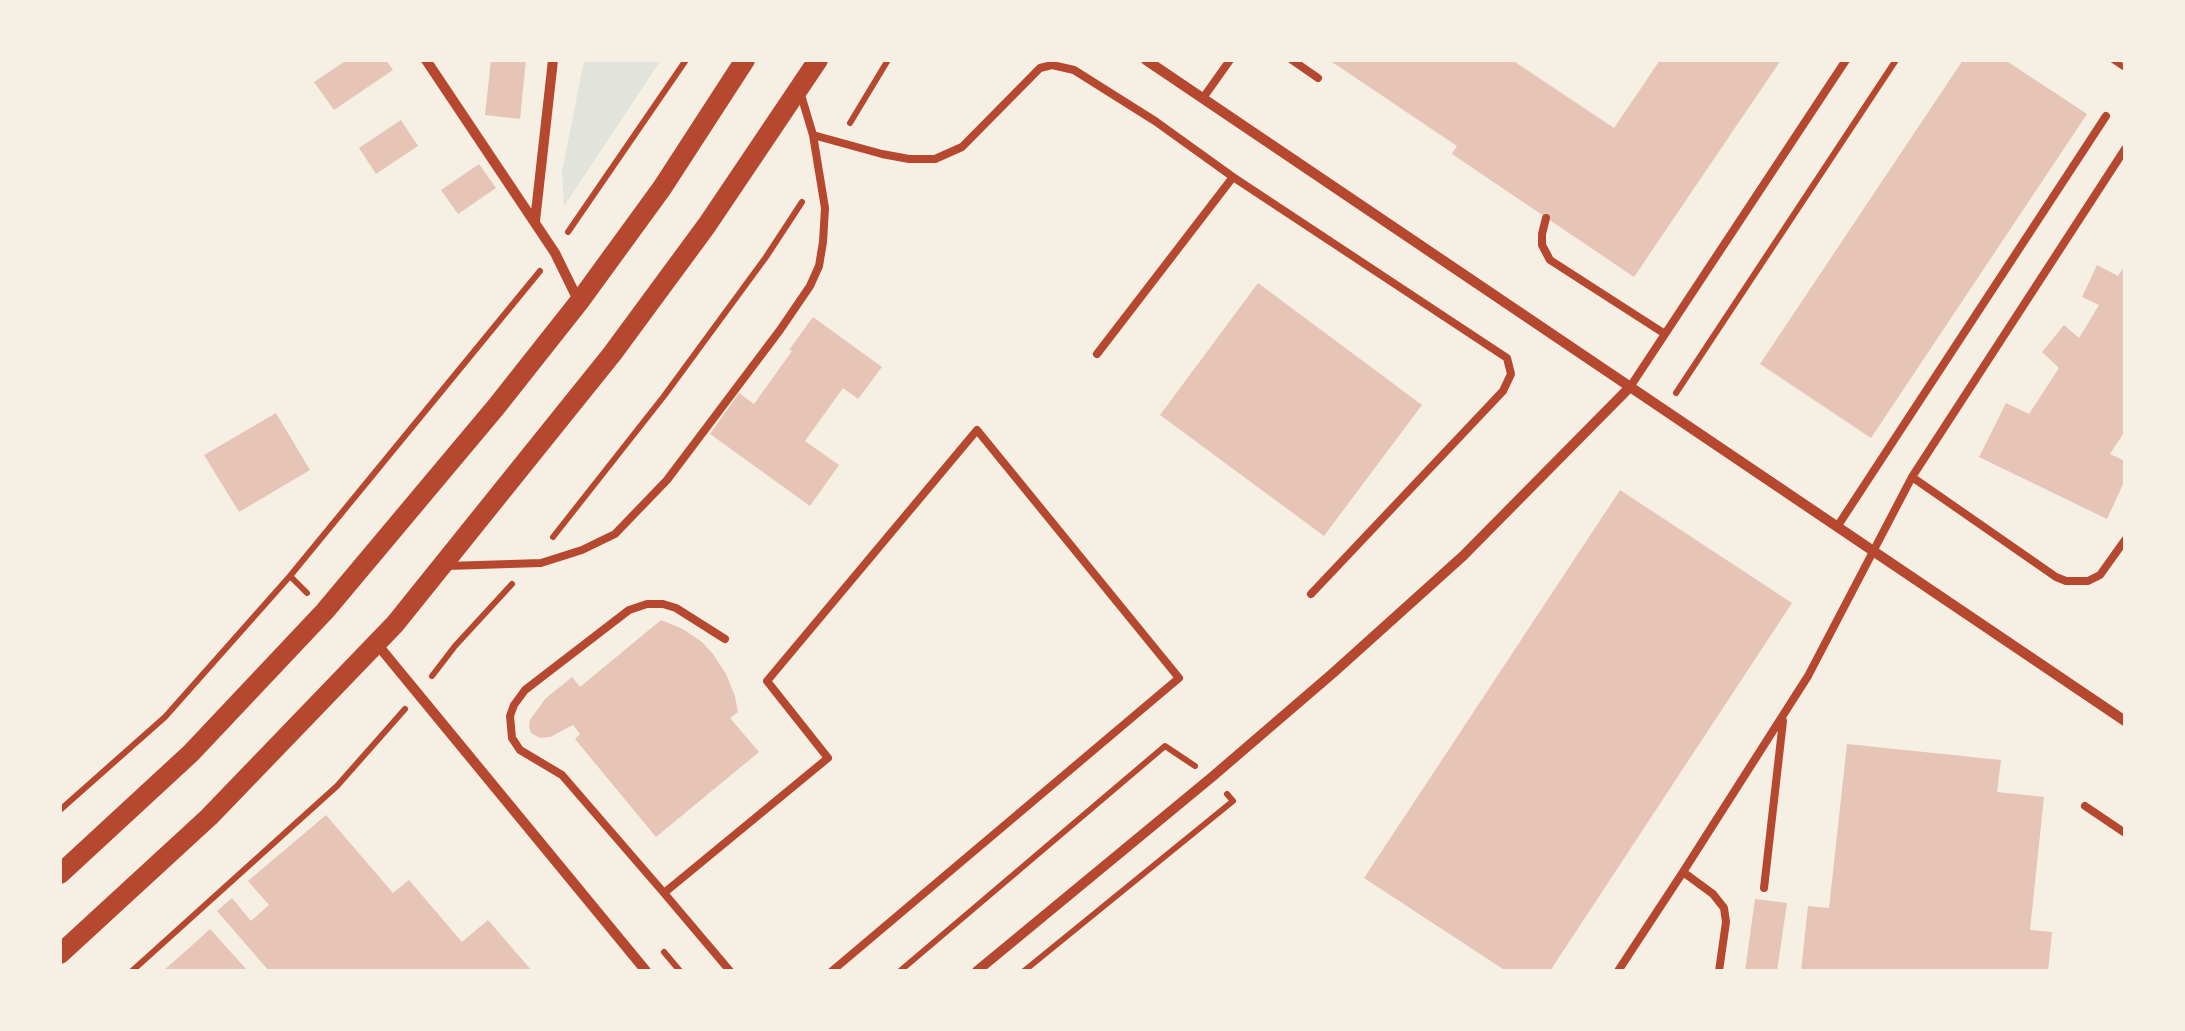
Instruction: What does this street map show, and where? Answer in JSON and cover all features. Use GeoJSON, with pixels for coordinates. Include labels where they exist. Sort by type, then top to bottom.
{"type":"FeatureCollection","features":[{"type":"Feature","properties":{"kind":"main road"},"geometry":{"type":"LineString","coordinates":[[60,874],[190,752],[325,612],[579,302],[662,188],[745,60]]}},
{"type":"Feature","properties":{"kind":"main road"},"geometry":{"type":"LineString","coordinates":[[60,954],[209,816],[376,644],[622,340],[708,225],[818,60]]}},
{"type":"Feature","properties":{"kind":"street"},"geometry":{"type":"LineString","coordinates":[[426,60],[555,253],[579,302]]}},
{"type":"Feature","properties":{"kind":"street"},"geometry":{"type":"LineString","coordinates":[[535,222],[553,60]]}},
{"type":"Feature","properties":{"kind":"street"},"geometry":{"type":"LineString","coordinates":[[1146,60],[2125,720]]}},
{"type":"Feature","properties":{"kind":"street"},"geometry":{"type":"LineString","coordinates":[[977,971],[1212,777],[1463,556],[1630,387]]}},
{"type":"Feature","properties":{"kind":"street"},"geometry":{"type":"LineString","coordinates":[[376,644],[646,971]]}},
{"type":"Feature","properties":{"kind":"lane"},"geometry":{"type":"LineString","coordinates":[[1203,98],[1230,60]]}},
{"type":"Feature","properties":{"kind":"lane"},"geometry":{"type":"LineString","coordinates":[[1292,60],[1318,78]]}},
{"type":"Feature","properties":{"kind":"lane"},"geometry":{"type":"LineString","coordinates":[[1630,387],[1846,60]]}},
{"type":"Feature","properties":{"kind":"lane"},"geometry":{"type":"LineString","coordinates":[[813,135],[910,159],[935,158],[962,147],[1040,68],[1052,64],[1074,70],[1507,358],[1512,374],[1503,391],[1311,594]]}},
{"type":"Feature","properties":{"kind":"lane"},"geometry":{"type":"LineString","coordinates":[[442,566],[532,564],[582,550],[614,534],[668,480],[780,330],[819,266],[825,208],[813,135],[800,90]]}},
{"type":"Feature","properties":{"kind":"lane"},"geometry":{"type":"LineString","coordinates":[[1837,527],[2106,116]]}},
{"type":"Feature","properties":{"kind":"lane"},"geometry":{"type":"LineString","coordinates":[[1618,971],[1784,716],[1912,477],[2125,149]]}},
{"type":"Feature","properties":{"kind":"lane"},"geometry":{"type":"LineString","coordinates":[[1097,354],[1233,177]]}},
{"type":"Feature","properties":{"kind":"lane"},"geometry":{"type":"LineString","coordinates":[[1546,218],[1542,246],[1550,260],[1665,334]]}},
{"type":"Feature","properties":{"kind":"lane"},"geometry":{"type":"LineString","coordinates":[[664,893],[828,758],[767,681],[978,430],[1179,678],[832,971]]}},
{"type":"Feature","properties":{"kind":"lane"},"geometry":{"type":"LineString","coordinates":[[1912,477],[2066,581],[2088,581],[2100,575],[2125,540]]}},
{"type":"Feature","properties":{"kind":"lane"},"geometry":{"type":"LineString","coordinates":[[725,639],[663,604],[629,610],[525,690],[510,716],[512,738],[520,750],[562,775],[730,971]]}},
{"type":"Feature","properties":{"kind":"lane"},"geometry":{"type":"LineString","coordinates":[[1764,888],[1784,716]]}},
{"type":"Feature","properties":{"kind":"lane"},"geometry":{"type":"LineString","coordinates":[[2085,806],[2125,833]]}},
{"type":"Feature","properties":{"kind":"lane"},"geometry":{"type":"LineString","coordinates":[[1683,872],[1713,894],[1724,908],[1720,971]]}},
{"type":"Feature","properties":{"kind":"path"},"geometry":{"type":"LineString","coordinates":[[60,810],[166,717],[290,576],[555,253],[686,60]]}},
{"type":"Feature","properties":{"kind":"path"},"geometry":{"type":"LineString","coordinates":[[838,143],[888,60]]}},
{"type":"Feature","properties":{"kind":"path"},"geometry":{"type":"LineString","coordinates":[[1665,410],[1896,60]]}},
{"type":"Feature","properties":{"kind":"path"},"geometry":{"type":"LineString","coordinates":[[2113,60],[2125,68]]}},
{"type":"Feature","properties":{"kind":"path"},"geometry":{"type":"LineString","coordinates":[[132,971],[337,786],[418,695],[455,646],[532,564],[766,257],[820,174]]}},
{"type":"Feature","properties":{"kind":"path"},"geometry":{"type":"LineString","coordinates":[[900,971],[1165,746],[1212,777],[1233,801],[1024,971]]}},
{"type":"Feature","properties":{"kind":"shaded area"},"geometry":{"type":"Polygon","coordinates":[[[584,60],[661,60],[564,206],[562,172],[584,60]]]}},
{"type":"Feature","properties":{"kind":"building"},"geometry":{"type":"Polygon","coordinates":[[[347,60],[386,60],[393,70],[334,110],[314,82],[347,60]]]}},
{"type":"Feature","properties":{"kind":"building"},"geometry":{"type":"Polygon","coordinates":[[[491,60],[526,60],[520,119],[485,115],[491,60]]]}},
{"type":"Feature","properties":{"kind":"building"},"geometry":{"type":"Polygon","coordinates":[[[1329,60],[1512,60],[1614,128],[1660,60],[1781,60],[1634,277],[1452,154],[1457,146],[1329,60]]]}},
{"type":"Feature","properties":{"kind":"building"},"geometry":{"type":"Polygon","coordinates":[[[1963,60],[2005,60],[2087,114],[1871,438],[1760,364],[1963,60]]]}},
{"type":"Feature","properties":{"kind":"building"},"geometry":{"type":"Polygon","coordinates":[[[401,120],[418,146],[376,174],[359,148],[401,120]]]}},
{"type":"Feature","properties":{"kind":"building"},"geometry":{"type":"Polygon","coordinates":[[[479,164],[496,188],[458,214],[441,190],[479,164]]]}},
{"type":"Feature","properties":{"kind":"building"},"geometry":{"type":"Polygon","coordinates":[[[2097,265],[2118,276],[2125,265],[2125,431],[2110,454],[2125,461],[2125,480],[2107,519],[1979,457],[2006,403],[2029,414],[2059,368],[2042,352],[2064,325],[2079,338],[2099,305],[2082,297],[2097,265]]]}},
{"type":"Feature","properties":{"kind":"building"},"geometry":{"type":"Polygon","coordinates":[[[1258,283],[1422,405],[1324,536],[1160,415],[1258,283]]]}},
{"type":"Feature","properties":{"kind":"building"},"geometry":{"type":"Polygon","coordinates":[[[813,317],[882,367],[858,399],[843,388],[805,441],[839,465],[810,506],[710,434],[739,393],[754,404],[813,317]]]}},
{"type":"Feature","properties":{"kind":"building"},"geometry":{"type":"Polygon","coordinates":[[[276,413],[310,470],[239,512],[204,455],[276,413]]]}},
{"type":"Feature","properties":{"kind":"building"},"geometry":{"type":"Polygon","coordinates":[[[1620,490],[1792,603],[1550,971],[1506,971],[1364,878],[1620,490]]]}},
{"type":"Feature","properties":{"kind":"building"},"geometry":{"type":"Polygon","coordinates":[[[661,620],[683,629],[713,654],[735,696],[738,712],[730,718],[759,752],[656,837],[575,739],[580,734],[573,725],[540,738],[529,727],[545,699],[572,677],[580,687],[661,620]]]}},
{"type":"Feature","properties":{"kind":"building"},"geometry":{"type":"Polygon","coordinates":[[[1847,744],[2001,760],[1997,792],[2044,797],[2030,930],[2052,932],[2048,971],[1801,971],[1808,906],[1829,908],[1847,744]]]}},
{"type":"Feature","properties":{"kind":"building"},"geometry":{"type":"Polygon","coordinates":[[[326,815],[393,893],[409,880],[462,942],[488,920],[532,971],[269,971],[217,911],[232,898],[251,921],[269,905],[248,881],[326,815]]]}},
{"type":"Feature","properties":{"kind":"building"},"geometry":{"type":"Polygon","coordinates":[[[1755,899],[1787,903],[1777,971],[1745,971],[1755,899]]]}},
{"type":"Feature","properties":{"kind":"building"},"geometry":{"type":"Polygon","coordinates":[[[210,929],[248,971],[163,971],[188,949],[210,929]]]}}]}
